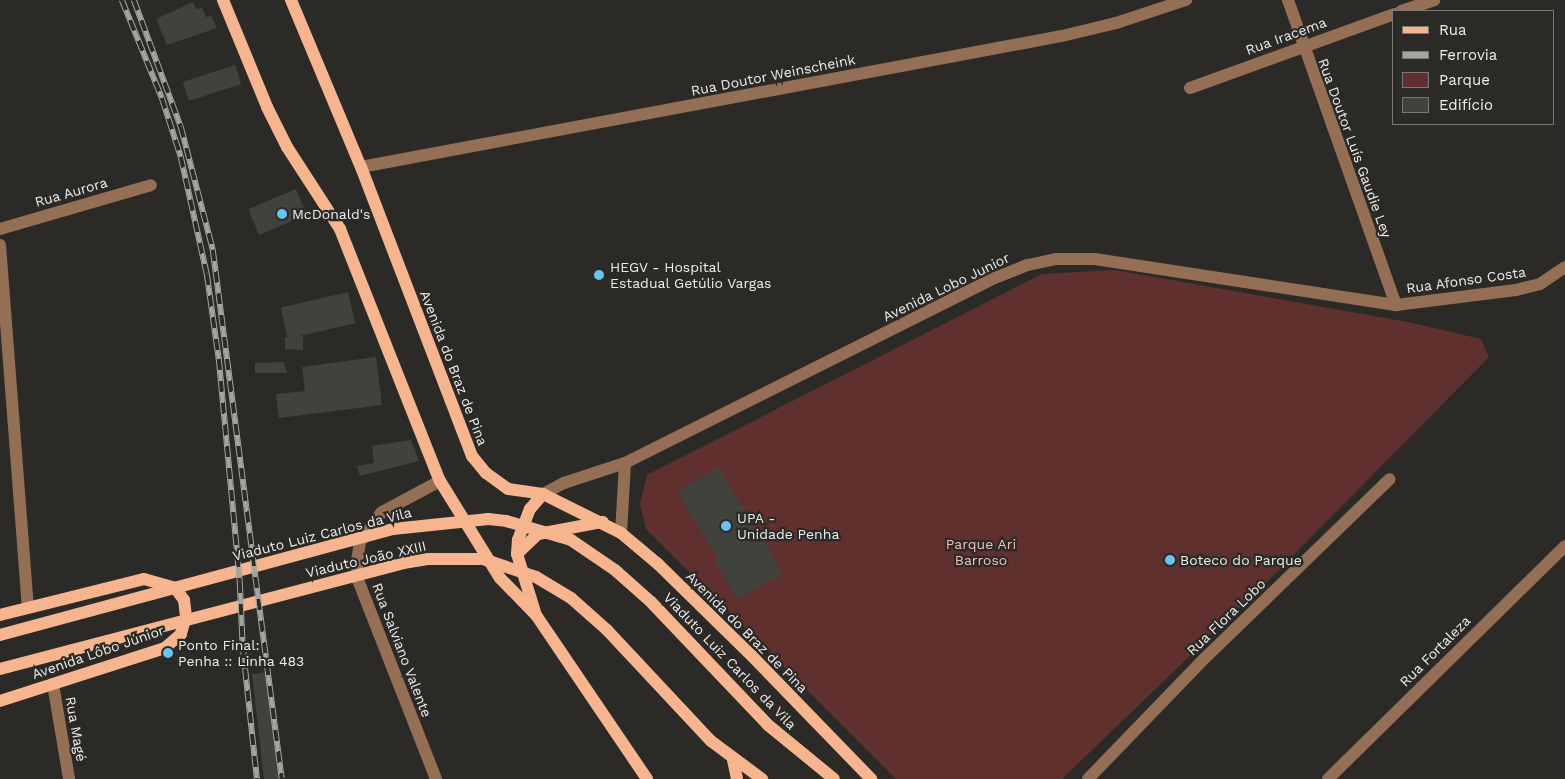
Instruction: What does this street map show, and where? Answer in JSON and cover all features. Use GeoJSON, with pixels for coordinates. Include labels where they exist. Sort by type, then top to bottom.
{"type":"FeatureCollection","features":[{"type":"Feature","properties":{"kind":"main road"},"geometry":{"type":"LineString","coordinates":[[223,0],[266,107],[287,147],[340,229],[440,481],[500,578],[536,615],[646,779]]}},
{"type":"Feature","properties":{"kind":"main road","name":"Avenida do Braz de Pina"},"geometry":{"type":"LineString","coordinates":[[292,0],[361,167],[472,456],[497,483],[508,489],[543,494],[621,533],[658,564],[751,655],[871,779]]}},
{"type":"Feature","properties":{"kind":"main road"},"geometry":{"type":"LineString","coordinates":[[536,615],[517,554],[524,520],[543,494]]}},
{"type":"Feature","properties":{"kind":"main road","name":"Viaduto Luiz Carlos da Vila"},"geometry":{"type":"LineString","coordinates":[[0,635],[393,529],[422,524],[488,519],[533,527],[571,540],[631,583],[768,725],[834,779]]}},
{"type":"Feature","properties":{"kind":"main road"},"geometry":{"type":"LineString","coordinates":[[517,554],[525,543],[538,534],[602,522]]}},
{"type":"Feature","properties":{"kind":"main road","name":"Viaduto João XXIII"},"geometry":{"type":"LineString","coordinates":[[0,669],[428,559],[483,559],[508,565],[554,585],[607,630],[711,741],[733,760],[762,779]]}},
{"type":"Feature","properties":{"kind":"main road","name":"Avenida Lôbo Júnior"},"geometry":{"type":"LineString","coordinates":[[0,615],[144,579],[175,588],[184,600],[186,625],[175,642],[165,648],[0,700]]}},
{"type":"Feature","properties":{"kind":"main road"},"geometry":{"type":"LineString","coordinates":[[733,760],[737,779]]}},
{"type":"Feature","properties":{"kind":"street","name":"Rua Doutor Weinscheink"},"geometry":{"type":"LineString","coordinates":[[361,167],[1062,36],[1116,23],[1186,0]]}},
{"type":"Feature","properties":{"kind":"street","name":"Rua Doutor Luís Gaudie Ley"},"geometry":{"type":"LineString","coordinates":[[1288,0],[1302,45],[1396,305]]}},
{"type":"Feature","properties":{"kind":"street"},"geometry":{"type":"LineString","coordinates":[[1404,10],[1434,0]]}},
{"type":"Feature","properties":{"kind":"street","name":"Rua Iracema"},"geometry":{"type":"LineString","coordinates":[[1190,88],[1302,45],[1392,15]]}},
{"type":"Feature","properties":{"kind":"street","name":"Rua Aurora"},"geometry":{"type":"LineString","coordinates":[[0,229],[151,185]]}},
{"type":"Feature","properties":{"kind":"street"},"geometry":{"type":"LineString","coordinates":[[0,245],[28,608]]}},
{"type":"Feature","properties":{"kind":"street","name":"Avenida Lobo Junior"},"geometry":{"type":"LineString","coordinates":[[543,494],[564,484],[625,463],[995,278],[1028,265],[1056,259],[1095,259],[1396,305]]}},
{"type":"Feature","properties":{"kind":"street","name":"Rua Afonso Costa"},"geometry":{"type":"LineString","coordinates":[[1396,305],[1516,290],[1540,284],[1565,267]]}},
{"type":"Feature","properties":{"kind":"street"},"geometry":{"type":"LineString","coordinates":[[621,533],[625,463]]}},
{"type":"Feature","properties":{"kind":"street","name":"Rua Flora Lobo"},"geometry":{"type":"LineString","coordinates":[[1088,779],[1206,658],[1390,479]]}},
{"type":"Feature","properties":{"kind":"street","name":"Rua Salviano Valente"},"geometry":{"type":"LineString","coordinates":[[436,779],[358,580],[357,562],[360,542],[382,512],[440,481]]}},
{"type":"Feature","properties":{"kind":"street","name":"Rua Fortaleza"},"geometry":{"type":"LineString","coordinates":[[1328,779],[1565,546]]}},
{"type":"Feature","properties":{"kind":"street","name":"Rua Magé"},"geometry":{"type":"LineString","coordinates":[[53,684],[69,779]]}},
{"type":"Feature","properties":{"kind":"green space","name":"Parque Ari Barroso"},"geometry":{"type":"Polygon","coordinates":[[[1115,270],[1408,322],[1481,339],[1489,357],[1266,583],[1062,779],[896,779],[646,529],[640,504],[647,475],[1042,274],[1115,270]]]}},
{"type":"Feature","properties":{"kind":"building"},"geometry":{"type":"Polygon","coordinates":[[[193,2],[196,9],[202,8],[206,17],[211,16],[217,28],[167,45],[156,19],[193,2]]]}},
{"type":"Feature","properties":{"kind":"building"},"geometry":{"type":"Polygon","coordinates":[[[235,65],[241,84],[189,101],[183,82],[235,65]]]}},
{"type":"Feature","properties":{"kind":"building"},"geometry":{"type":"Polygon","coordinates":[[[296,189],[307,215],[259,235],[248,209],[296,189]]]}},
{"type":"Feature","properties":{"kind":"building"},"geometry":{"type":"Polygon","coordinates":[[[348,292],[355,323],[288,339],[281,308],[348,292]]]}},
{"type":"Feature","properties":{"kind":"building"},"geometry":{"type":"Polygon","coordinates":[[[303,336],[303,350],[285,349],[285,337],[303,336]]]}},
{"type":"Feature","properties":{"kind":"building"},"geometry":{"type":"Polygon","coordinates":[[[376,357],[382,405],[279,418],[276,394],[305,391],[302,367],[376,357]]]}},
{"type":"Feature","properties":{"kind":"building"},"geometry":{"type":"Polygon","coordinates":[[[284,362],[287,373],[255,373],[255,363],[284,362]]]}},
{"type":"Feature","properties":{"kind":"building"},"geometry":{"type":"Polygon","coordinates":[[[411,440],[419,461],[360,476],[357,466],[374,463],[372,446],[411,440]]]}},
{"type":"Feature","properties":{"kind":"building","name":"UPA - Unidade Penha"},"geometry":{"type":"Polygon","coordinates":[[[718,467],[783,573],[738,600],[715,562],[719,560],[677,492],[718,467]]]}},
{"type":"Feature","properties":{"kind":"building"},"geometry":{"type":"Polygon","coordinates":[[[266,672],[275,733],[279,779],[264,779],[252,674],[266,672]]]}},
{"type":"Feature","properties":{"kind":"railway"},"geometry":{"type":"LineString","coordinates":[[122,0],[162,98],[181,157],[207,274],[219,359],[240,582],[243,647],[257,779]]}},
{"type":"Feature","properties":{"kind":"railway"},"geometry":{"type":"LineString","coordinates":[[134,0],[181,127],[213,250],[282,779]]}},
{"type":"Feature","properties":{"kind":"place","name":"McDonald's"},"geometry":{"type":"Point","coordinates":[282,214]}},
{"type":"Feature","properties":{"kind":"place","name":"HEGV - Hospital Estadual Getúlio Vargas"},"geometry":{"type":"Point","coordinates":[599,275]}},
{"type":"Feature","properties":{"kind":"place","name":"UPA - Unidade Penha"},"geometry":{"type":"Point","coordinates":[726,526]}},
{"type":"Feature","properties":{"kind":"place","name":"Boteco do Parque"},"geometry":{"type":"Point","coordinates":[1170,560]}},
{"type":"Feature","properties":{"kind":"place","name":"Ponto Final: Penha :: Linha 483"},"geometry":{"type":"Point","coordinates":[168,653]}}]}
